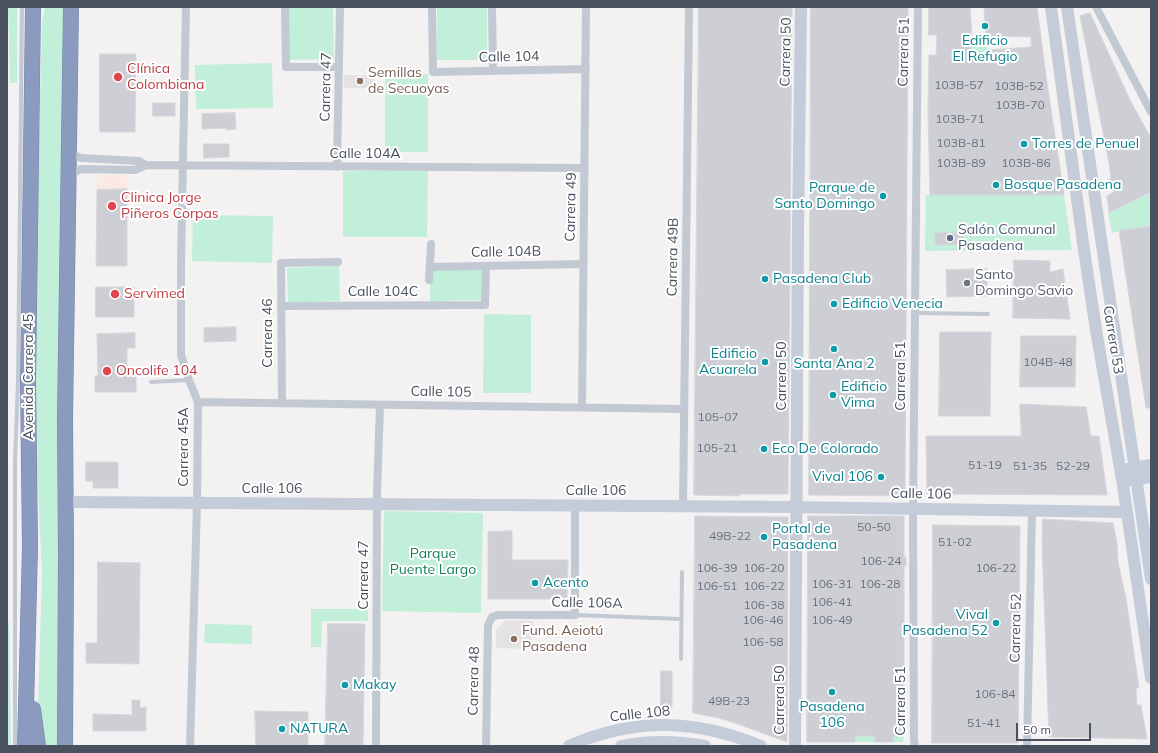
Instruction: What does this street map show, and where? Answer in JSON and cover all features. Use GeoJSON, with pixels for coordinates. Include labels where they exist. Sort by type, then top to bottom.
{"type":"FeatureCollection","features":[{"type":"Feature","properties":{"kind":"highway","name":"Avenida Carrera 45"},"geometry":{"type":"LineString","coordinates":[[25,746],[30,547],[28,381],[33,7]]}},
{"type":"Feature","properties":{"kind":"highway"},"geometry":{"type":"LineString","coordinates":[[33,31],[39,7]]}},
{"type":"Feature","properties":{"kind":"highway"},"geometry":{"type":"LineString","coordinates":[[65,746],[65,418],[71,7]]}},
{"type":"Feature","properties":{"kind":"highway"},"geometry":{"type":"LineString","coordinates":[[27,667],[38,746]]}},
{"type":"Feature","properties":{"kind":"street","name":"Carrera 45A"},"geometry":{"type":"LineString","coordinates":[[186,7],[181,355],[198,402],[197,503],[190,746]]}},
{"type":"Feature","properties":{"kind":"street"},"geometry":{"type":"LineString","coordinates":[[285,7],[286,67],[340,67]]}},
{"type":"Feature","properties":{"kind":"street","name":"Carrera 47"},"geometry":{"type":"LineString","coordinates":[[338,167],[340,7]]}},
{"type":"Feature","properties":{"kind":"street","name":"Calle 104"},"geometry":{"type":"LineString","coordinates":[[432,7],[433,72],[586,69]]}},
{"type":"Feature","properties":{"kind":"street"},"geometry":{"type":"LineString","coordinates":[[492,7],[492,71]]}},
{"type":"Feature","properties":{"kind":"street","name":"Carrera 49"},"geometry":{"type":"LineString","coordinates":[[582,407],[586,7]]}},
{"type":"Feature","properties":{"kind":"street","name":"Carrera 49B"},"geometry":{"type":"LineString","coordinates":[[683,507],[689,7]]}},
{"type":"Feature","properties":{"kind":"street","name":"Carrera 50"},"geometry":{"type":"LineString","coordinates":[[795,746],[801,7]]}},
{"type":"Feature","properties":{"kind":"street","name":"Carrera 51"},"geometry":{"type":"LineString","coordinates":[[915,746],[913,509],[918,7]]}},
{"type":"Feature","properties":{"kind":"street","name":"Carrera 53"},"geometry":{"type":"LineString","coordinates":[[1053,7],[1084,250],[1097,337],[1127,512],[1151,678]]}},
{"type":"Feature","properties":{"kind":"street","name":"Carrera 53"},"geometry":{"type":"LineString","coordinates":[[1067,7],[1151,580]]}},
{"type":"Feature","properties":{"kind":"street"},"geometry":{"type":"LineString","coordinates":[[1096,7],[1151,112]]}},
{"type":"Feature","properties":{"kind":"street","name":"Calle 104A"},"geometry":{"type":"LineString","coordinates":[[68,150],[81,158],[139,161],[146,165]]}},
{"type":"Feature","properties":{"kind":"street","name":"Calle 104A"},"geometry":{"type":"LineString","coordinates":[[68,176],[81,169],[135,170],[146,165],[584,168]]}},
{"type":"Feature","properties":{"kind":"street"},"geometry":{"type":"LineString","coordinates":[[429,280],[431,244]]}},
{"type":"Feature","properties":{"kind":"street","name":"Carrera 46"},"geometry":{"type":"LineString","coordinates":[[282,403],[281,263],[338,262]]}},
{"type":"Feature","properties":{"kind":"street","name":"Calle 104B"},"geometry":{"type":"LineString","coordinates":[[430,267],[584,264]]}},
{"type":"Feature","properties":{"kind":"street","name":"Calle 104C"},"geometry":{"type":"LineString","coordinates":[[281,306],[485,305],[486,266]]}},
{"type":"Feature","properties":{"kind":"street","name":"Calle 105"},"geometry":{"type":"LineString","coordinates":[[198,402],[684,409]]}},
{"type":"Feature","properties":{"kind":"street","name":"Carrera 47"},"geometry":{"type":"LineString","coordinates":[[376,746],[377,504],[380,404]]}},
{"type":"Feature","properties":{"kind":"street"},"geometry":{"type":"LineString","coordinates":[[1121,475],[1136,473],[1151,465]]}},
{"type":"Feature","properties":{"kind":"street"},"geometry":{"type":"LineString","coordinates":[[1136,473],[1151,477]]}},
{"type":"Feature","properties":{"kind":"street","name":"Calle 106"},"geometry":{"type":"LineString","coordinates":[[66,502],[1127,512]]}},
{"type":"Feature","properties":{"kind":"street"},"geometry":{"type":"LineString","coordinates":[[575,506],[575,615]]}},
{"type":"Feature","properties":{"kind":"street","name":"Carrera 52"},"geometry":{"type":"LineString","coordinates":[[1027,746],[1032,511]]}},
{"type":"Feature","properties":{"kind":"street","name":"Calle 106A"},"geometry":{"type":"LineString","coordinates":[[492,617],[498,615],[575,615]]}},
{"type":"Feature","properties":{"kind":"street","name":"Carrera 48"},"geometry":{"type":"LineString","coordinates":[[486,746],[488,624],[492,617]]}},
{"type":"Feature","properties":{"kind":"street","name":"Calle 108"},"geometry":{"type":"LineString","coordinates":[[569,746],[607,732],[657,725],[681,725],[701,728],[761,746]]}},
{"type":"Feature","properties":{"kind":"street","name":"Calle 108"},"geometry":{"type":"LineString","coordinates":[[621,746],[667,741],[686,742],[705,746]]}},
{"type":"Feature","properties":{"kind":"lane"},"geometry":{"type":"LineString","coordinates":[[15,746],[14,462],[18,381],[22,7]]}},
{"type":"Feature","properties":{"kind":"lane"},"geometry":{"type":"LineString","coordinates":[[915,313],[988,314]]}},
{"type":"Feature","properties":{"kind":"lane"},"geometry":{"type":"LineString","coordinates":[[152,382],[189,380]]}},
{"type":"Feature","properties":{"kind":"lane"},"geometry":{"type":"LineString","coordinates":[[681,659],[682,572]]}},
{"type":"Feature","properties":{"kind":"lane","name":"Calle 106A"},"geometry":{"type":"LineString","coordinates":[[575,615],[681,619]]}},
{"type":"Feature","properties":{"kind":"shaded area","name":"Semillas de Secuoyas"},"geometry":{"type":"Polygon","coordinates":[[[344,75],[375,75],[375,88],[344,88],[344,75]]]}},
{"type":"Feature","properties":{"kind":"shaded area","name":"Clinica Jorge Piñeros Corpas"},"geometry":{"type":"Polygon","coordinates":[[[97,175],[127,175],[127,266],[96,266],[97,175]]]}},
{"type":"Feature","properties":{"kind":"shaded area","name":"Fund. Aeiotú Pasadena"},"geometry":{"type":"Polygon","coordinates":[[[506,620],[533,621],[531,649],[496,648],[496,630],[506,620]]]}},
{"type":"Feature","properties":{"kind":"green space"},"geometry":{"type":"Polygon","coordinates":[[[8,7],[17,7],[17,83],[10,83],[8,7]]]}},
{"type":"Feature","properties":{"kind":"green space"},"geometry":{"type":"Polygon","coordinates":[[[45,7],[67,7],[60,746],[43,746],[38,709],[42,574],[37,469],[35,377],[42,23],[45,7]]]}},
{"type":"Feature","properties":{"kind":"green space"},"geometry":{"type":"Polygon","coordinates":[[[287,7],[333,7],[334,59],[287,60],[287,7]]]}},
{"type":"Feature","properties":{"kind":"green space"},"geometry":{"type":"Polygon","coordinates":[[[437,7],[487,7],[487,60],[437,60],[437,7]]]}},
{"type":"Feature","properties":{"kind":"green space"},"geometry":{"type":"Polygon","coordinates":[[[959,36],[986,36],[988,55],[973,55],[959,36]]]}},
{"type":"Feature","properties":{"kind":"green space"},"geometry":{"type":"Polygon","coordinates":[[[272,63],[273,108],[196,109],[195,65],[272,63]]]}},
{"type":"Feature","properties":{"kind":"green space"},"geometry":{"type":"Polygon","coordinates":[[[385,74],[428,74],[428,152],[385,152],[385,74]]]}},
{"type":"Feature","properties":{"kind":"green space"},"geometry":{"type":"Polygon","coordinates":[[[343,171],[428,171],[427,237],[343,237],[343,171]]]}},
{"type":"Feature","properties":{"kind":"green space"},"geometry":{"type":"Polygon","coordinates":[[[1151,193],[1151,225],[1112,233],[1108,214],[1151,193]]]}},
{"type":"Feature","properties":{"kind":"green space"},"geometry":{"type":"Polygon","coordinates":[[[926,195],[1064,195],[1072,250],[925,251],[926,195]]]}},
{"type":"Feature","properties":{"kind":"green space"},"geometry":{"type":"Polygon","coordinates":[[[193,215],[273,216],[272,263],[192,261],[193,215]]]}},
{"type":"Feature","properties":{"kind":"green space"},"geometry":{"type":"Polygon","coordinates":[[[339,266],[340,301],[288,303],[287,268],[339,266]]]}},
{"type":"Feature","properties":{"kind":"green space"},"geometry":{"type":"Polygon","coordinates":[[[482,267],[482,300],[430,301],[430,268],[482,267]]]}},
{"type":"Feature","properties":{"kind":"green space"},"geometry":{"type":"Polygon","coordinates":[[[484,314],[531,315],[531,393],[483,393],[484,314]]]}},
{"type":"Feature","properties":{"kind":"green space","name":"Parque Puente Largo"},"geometry":{"type":"Polygon","coordinates":[[[384,511],[483,513],[481,613],[382,611],[384,511]]]}},
{"type":"Feature","properties":{"kind":"green space"},"geometry":{"type":"Polygon","coordinates":[[[311,609],[368,609],[368,621],[322,621],[321,647],[311,647],[311,609]]]}},
{"type":"Feature","properties":{"kind":"green space"},"geometry":{"type":"Polygon","coordinates":[[[7,622],[9,622],[11,746],[7,746],[7,622]]]}},
{"type":"Feature","properties":{"kind":"green space"},"geometry":{"type":"Polygon","coordinates":[[[205,624],[252,625],[252,644],[204,643],[205,624]]]}},
{"type":"Feature","properties":{"kind":"green space"},"geometry":{"type":"Polygon","coordinates":[[[856,719],[868,736],[875,736],[875,742],[855,742],[856,719]]]}},
{"type":"Feature","properties":{"kind":"green space"},"geometry":{"type":"Polygon","coordinates":[[[892,720],[904,720],[903,742],[893,742],[892,720]]]}},
{"type":"Feature","properties":{"kind":"building"},"geometry":{"type":"Polygon","coordinates":[[[699,7],[792,7],[788,494],[740,494],[740,496],[694,495],[699,7]]]}},
{"type":"Feature","properties":{"kind":"building"},"geometry":{"type":"Polygon","coordinates":[[[811,7],[908,7],[905,496],[809,495],[811,7]]]}},
{"type":"Feature","properties":{"kind":"building"},"geometry":{"type":"Polygon","coordinates":[[[929,7],[970,7],[972,36],[969,36],[971,51],[973,51],[973,55],[988,55],[988,50],[1031,47],[1031,37],[986,36],[984,7],[1037,7],[1064,195],[930,195],[928,113],[929,55],[936,55],[937,35],[929,35],[929,7]]]}},
{"type":"Feature","properties":{"kind":"building"},"geometry":{"type":"Polygon","coordinates":[[[1090,13],[1131,102],[1151,138],[1151,192],[1109,213],[1107,196],[1114,192],[1109,179],[1111,178],[1109,163],[1080,16],[1090,13]]]}},
{"type":"Feature","properties":{"kind":"building"},"geometry":{"type":"Polygon","coordinates":[[[100,54],[136,54],[135,132],[100,132],[100,54]]]}},
{"type":"Feature","properties":{"kind":"building"},"geometry":{"type":"Polygon","coordinates":[[[153,103],[175,103],[175,116],[153,116],[153,103]]]}},
{"type":"Feature","properties":{"kind":"building"},"geometry":{"type":"Polygon","coordinates":[[[235,113],[236,129],[202,129],[202,114],[235,113]]]}},
{"type":"Feature","properties":{"kind":"building"},"geometry":{"type":"Polygon","coordinates":[[[204,144],[229,144],[229,157],[204,158],[204,144]]]}},
{"type":"Feature","properties":{"kind":"building","name":"Clinica Jorge Piñeros Corpas"},"geometry":{"type":"Polygon","coordinates":[[[127,189],[127,266],[96,266],[97,190],[127,189]]]}},
{"type":"Feature","properties":{"kind":"building"},"geometry":{"type":"Polygon","coordinates":[[[1151,226],[1151,408],[1146,408],[1119,231],[1151,226]]]}},
{"type":"Feature","properties":{"kind":"building","name":"Salón Comunal Pasadena"},"geometry":{"type":"Polygon","coordinates":[[[964,232],[964,244],[935,245],[935,233],[964,232]]]}},
{"type":"Feature","properties":{"kind":"building"},"geometry":{"type":"Polygon","coordinates":[[[1014,260],[1050,261],[1050,272],[1063,269],[1070,319],[1013,318],[1014,260]]]}},
{"type":"Feature","properties":{"kind":"building","name":"Santo Domingo Savio"},"geometry":{"type":"Polygon","coordinates":[[[987,269],[987,296],[947,297],[946,270],[987,269]]]}},
{"type":"Feature","properties":{"kind":"building"},"geometry":{"type":"Polygon","coordinates":[[[96,287],[134,287],[134,317],[96,317],[96,287]]]}},
{"type":"Feature","properties":{"kind":"building"},"geometry":{"type":"Polygon","coordinates":[[[236,327],[236,341],[204,342],[204,328],[236,327]]]}},
{"type":"Feature","properties":{"kind":"building"},"geometry":{"type":"Polygon","coordinates":[[[940,332],[991,332],[990,416],[939,416],[940,332]]]}},
{"type":"Feature","properties":{"kind":"building"},"geometry":{"type":"Polygon","coordinates":[[[135,333],[135,348],[127,348],[127,376],[136,376],[136,392],[95,392],[95,376],[98,376],[97,334],[135,333]]]}},
{"type":"Feature","properties":{"kind":"building"},"geometry":{"type":"Polygon","coordinates":[[[1021,336],[1076,336],[1075,387],[1020,387],[1021,336]]]}},
{"type":"Feature","properties":{"kind":"building"},"geometry":{"type":"Polygon","coordinates":[[[1020,404],[1086,407],[1091,436],[1099,436],[1107,495],[927,494],[926,436],[1021,436],[1020,404]]]}},
{"type":"Feature","properties":{"kind":"building"},"geometry":{"type":"Polygon","coordinates":[[[86,462],[118,462],[118,488],[93,488],[93,481],[86,481],[86,462]]]}},
{"type":"Feature","properties":{"kind":"building"},"geometry":{"type":"Polygon","coordinates":[[[695,516],[788,517],[787,742],[719,718],[693,713],[695,516]]]}},
{"type":"Feature","properties":{"kind":"building"},"geometry":{"type":"Polygon","coordinates":[[[808,516],[904,516],[904,557],[906,557],[906,566],[904,566],[904,720],[899,720],[899,736],[893,736],[893,742],[875,742],[875,736],[855,736],[855,742],[807,742],[808,516]]]}},
{"type":"Feature","properties":{"kind":"building"},"geometry":{"type":"Polygon","coordinates":[[[1043,519],[1113,523],[1139,688],[1136,688],[1137,705],[1141,705],[1147,739],[1049,737],[1042,542],[1043,519]]]}},
{"type":"Feature","properties":{"kind":"building"},"geometry":{"type":"Polygon","coordinates":[[[933,525],[1020,526],[1018,743],[932,743],[933,525]]]}},
{"type":"Feature","properties":{"kind":"building","name":"Acento"},"geometry":{"type":"Polygon","coordinates":[[[512,531],[512,560],[568,560],[567,599],[488,599],[488,532],[512,531]]]}},
{"type":"Feature","properties":{"kind":"building"},"geometry":{"type":"Polygon","coordinates":[[[98,562],[140,563],[139,664],[86,663],[86,643],[97,643],[98,562]]]}},
{"type":"Feature","properties":{"kind":"building","name":"Makay"},"geometry":{"type":"Polygon","coordinates":[[[328,624],[365,624],[363,746],[325,746],[328,624]]]}},
{"type":"Feature","properties":{"kind":"building"},"geometry":{"type":"Polygon","coordinates":[[[661,671],[672,671],[672,708],[661,708],[661,671]]]}},
{"type":"Feature","properties":{"kind":"building"},"geometry":{"type":"Polygon","coordinates":[[[132,700],[140,700],[140,708],[146,707],[146,731],[93,731],[93,714],[132,715],[132,700]]]}},
{"type":"Feature","properties":{"kind":"building","name":"NATURA"},"geometry":{"type":"Polygon","coordinates":[[[255,711],[308,712],[308,746],[256,746],[255,711]]]}},
{"type":"Feature","properties":{"kind":"place","name":"Edificio El Refugio"},"geometry":{"type":"Point","coordinates":[985,26]}},
{"type":"Feature","properties":{"kind":"place","name":"Clínica Colombiana"},"geometry":{"type":"Point","coordinates":[118,77]}},
{"type":"Feature","properties":{"kind":"place","name":"Semillas de Secuoyas"},"geometry":{"type":"Point","coordinates":[360,81]}},
{"type":"Feature","properties":{"kind":"place","name":"Torres de Penuel"},"geometry":{"type":"Point","coordinates":[1024,144]}},
{"type":"Feature","properties":{"kind":"place","name":"Bosque Pasadena"},"geometry":{"type":"Point","coordinates":[996,185]}},
{"type":"Feature","properties":{"kind":"place","name":"Parque de Santo Domingo"},"geometry":{"type":"Point","coordinates":[883,196]}},
{"type":"Feature","properties":{"kind":"place","name":"Clinica Jorge Piñeros Corpas"},"geometry":{"type":"Point","coordinates":[112,206]}},
{"type":"Feature","properties":{"kind":"place","name":"Salón Comunal Pasadena"},"geometry":{"type":"Point","coordinates":[950,238]}},
{"type":"Feature","properties":{"kind":"place","name":"Pasadena Club"},"geometry":{"type":"Point","coordinates":[765,279]}},
{"type":"Feature","properties":{"kind":"place","name":"Santo Domingo Savio"},"geometry":{"type":"Point","coordinates":[967,283]}},
{"type":"Feature","properties":{"kind":"place","name":"Servimed"},"geometry":{"type":"Point","coordinates":[115,294]}},
{"type":"Feature","properties":{"kind":"place","name":"Edificio Venecia"},"geometry":{"type":"Point","coordinates":[834,304]}},
{"type":"Feature","properties":{"kind":"place","name":"Santa Ana 2"},"geometry":{"type":"Point","coordinates":[834,349]}},
{"type":"Feature","properties":{"kind":"place","name":"Edificio Acuarela"},"geometry":{"type":"Point","coordinates":[765,362]}},
{"type":"Feature","properties":{"kind":"place","name":"Oncolife 104"},"geometry":{"type":"Point","coordinates":[107,371]}},
{"type":"Feature","properties":{"kind":"place","name":"Edificio Vima"},"geometry":{"type":"Point","coordinates":[833,395]}},
{"type":"Feature","properties":{"kind":"place","name":"Eco De Colorado"},"geometry":{"type":"Point","coordinates":[764,449]}},
{"type":"Feature","properties":{"kind":"place","name":"Vival 106"},"geometry":{"type":"Point","coordinates":[881,477]}},
{"type":"Feature","properties":{"kind":"place","name":"Portal de Pasadena"},"geometry":{"type":"Point","coordinates":[764,537]}},
{"type":"Feature","properties":{"kind":"place","name":"Acento"},"geometry":{"type":"Point","coordinates":[535,583]}},
{"type":"Feature","properties":{"kind":"place","name":"Vival Pasadena 52"},"geometry":{"type":"Point","coordinates":[996,623]}},
{"type":"Feature","properties":{"kind":"place","name":"Fund. Aeiotú Pasadena"},"geometry":{"type":"Point","coordinates":[514,639]}},
{"type":"Feature","properties":{"kind":"place","name":"Makay"},"geometry":{"type":"Point","coordinates":[345,685]}},
{"type":"Feature","properties":{"kind":"place","name":"Pasadena 106"},"geometry":{"type":"Point","coordinates":[832,692]}},
{"type":"Feature","properties":{"kind":"place","name":"NATURA"},"geometry":{"type":"Point","coordinates":[282,729]}}]}
